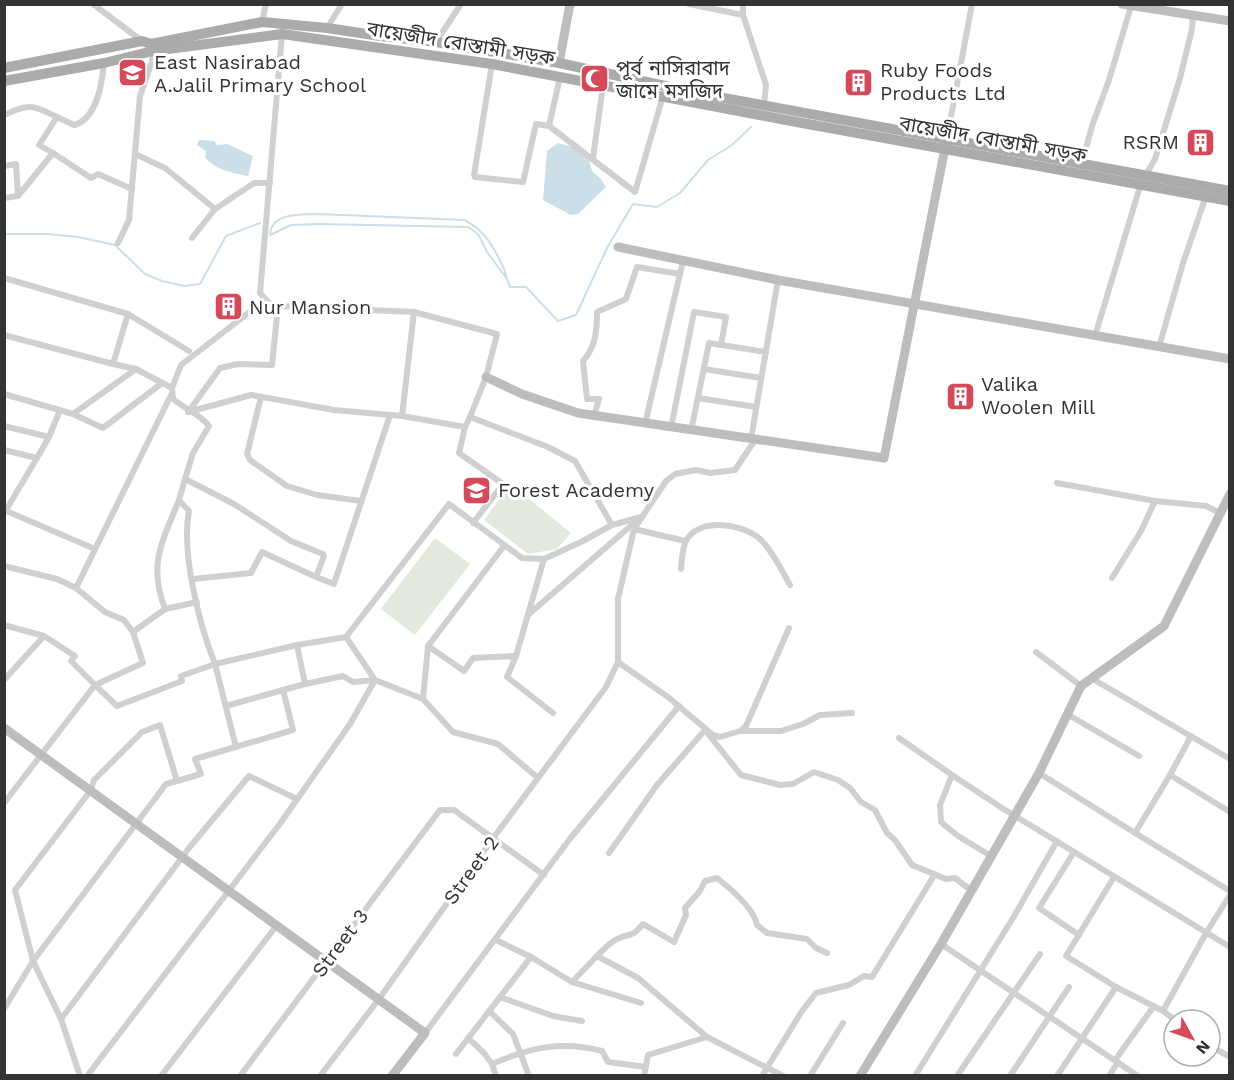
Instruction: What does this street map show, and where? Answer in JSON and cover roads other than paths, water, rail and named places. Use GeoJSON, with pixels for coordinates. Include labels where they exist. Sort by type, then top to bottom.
{"type":"FeatureCollection","features":[{"type":"Feature","properties":{"kind":"main road","name":"বায়েজীদ বোস্তামী সড়ক"},"geometry":{"type":"LineString","coordinates":[[4,68],[149,45],[262,22],[327,27],[436,42],[559,63],[946,144]]}},
{"type":"Feature","properties":{"kind":"main road","name":"বায়েজীদ বোস্তামী সড়ক"},"geometry":{"type":"LineString","coordinates":[[4,77],[104,63],[142,54],[149,45],[282,34],[492,64],[1142,179],[1230,191]]}},
{"type":"Feature","properties":{"kind":"main road"},"geometry":{"type":"LineString","coordinates":[[4,77],[149,45]]}},
{"type":"Feature","properties":{"kind":"main road"},"geometry":{"type":"LineString","coordinates":[[48,67],[132,53],[142,54]]}},
{"type":"Feature","properties":{"kind":"main road","name":"বায়েজীদ বোস্তামী সড়ক"},"geometry":{"type":"LineString","coordinates":[[1142,179],[1230,201]]}},
{"type":"Feature","properties":{"kind":"street"},"geometry":{"type":"LineString","coordinates":[[93,4],[149,45],[152,61],[140,96],[129,220],[118,243]]}},
{"type":"Feature","properties":{"kind":"street"},"geometry":{"type":"LineString","coordinates":[[262,22],[266,4]]}},
{"type":"Feature","properties":{"kind":"street"},"geometry":{"type":"LineString","coordinates":[[327,27],[342,4]]}},
{"type":"Feature","properties":{"kind":"street"},"geometry":{"type":"LineString","coordinates":[[436,42],[461,4]]}},
{"type":"Feature","properties":{"kind":"street"},"geometry":{"type":"LineString","coordinates":[[559,63],[570,4]]}},
{"type":"Feature","properties":{"kind":"street"},"geometry":{"type":"LineString","coordinates":[[689,4],[743,15]]}},
{"type":"Feature","properties":{"kind":"street"},"geometry":{"type":"LineString","coordinates":[[742,4],[743,15],[766,85],[764,105]]}},
{"type":"Feature","properties":{"kind":"street"},"geometry":{"type":"LineString","coordinates":[[486,376],[552,406],[594,416],[884,458],[972,4]]}},
{"type":"Feature","properties":{"kind":"street"},"geometry":{"type":"LineString","coordinates":[[1081,168],[1093,123],[1109,80],[1126,5],[1230,21]]}},
{"type":"Feature","properties":{"kind":"street"},"geometry":{"type":"LineString","coordinates":[[1095,336],[1142,179],[1155,159],[1180,78],[1192,29],[1193,15]]}},
{"type":"Feature","properties":{"kind":"street"},"geometry":{"type":"LineString","coordinates":[[282,34],[260,293],[265,300],[278,306],[414,312],[497,334],[486,376],[465,427],[459,453],[503,484],[473,523]]}},
{"type":"Feature","properties":{"kind":"street"},"geometry":{"type":"LineString","coordinates":[[4,115],[18,108],[35,106],[74,125],[81,123],[96,101],[101,86],[104,63]]}},
{"type":"Feature","properties":{"kind":"street"},"geometry":{"type":"LineString","coordinates":[[492,64],[474,176],[523,182],[536,124],[549,126],[635,192],[663,96]]}},
{"type":"Feature","properties":{"kind":"street"},"geometry":{"type":"LineString","coordinates":[[549,126],[560,77]]}},
{"type":"Feature","properties":{"kind":"street"},"geometry":{"type":"LineString","coordinates":[[593,158],[603,85]]}},
{"type":"Feature","properties":{"kind":"street"},"geometry":{"type":"LineString","coordinates":[[57,117],[39,145],[91,178],[98,174],[132,189]]}},
{"type":"Feature","properties":{"kind":"street"},"geometry":{"type":"LineString","coordinates":[[4,198],[18,196],[53,153]]}},
{"type":"Feature","properties":{"kind":"street"},"geometry":{"type":"LineString","coordinates":[[135,154],[165,168],[215,208]]}},
{"type":"Feature","properties":{"kind":"street"},"geometry":{"type":"LineString","coordinates":[[4,166],[16,164],[18,196]]}},
{"type":"Feature","properties":{"kind":"street"},"geometry":{"type":"LineString","coordinates":[[192,238],[215,208],[254,183],[270,183]]}},
{"type":"Feature","properties":{"kind":"street"},"geometry":{"type":"LineString","coordinates":[[1159,347],[1183,263],[1206,196]]}},
{"type":"Feature","properties":{"kind":"street"},"geometry":{"type":"LineString","coordinates":[[618,247],[778,280],[1230,359]]}},
{"type":"Feature","properties":{"kind":"street"},"geometry":{"type":"LineString","coordinates":[[645,424],[683,261]]}},
{"type":"Feature","properties":{"kind":"street"},"geometry":{"type":"LineString","coordinates":[[594,416],[599,399],[587,399],[584,361],[592,351],[596,335],[597,312],[626,299],[637,267],[680,274]]}},
{"type":"Feature","properties":{"kind":"street"},"geometry":{"type":"LineString","coordinates":[[4,278],[128,314],[189,351]]}},
{"type":"Feature","properties":{"kind":"street"},"geometry":{"type":"LineString","coordinates":[[778,280],[756,407],[753,439],[735,470],[710,473],[696,470],[675,474],[666,481],[634,529],[618,599],[618,662],[679,706],[705,730],[741,775],[780,785],[793,784],[814,772],[838,780],[850,788],[861,802],[875,810],[887,833],[895,840],[912,865],[946,879],[955,878],[972,891]]}},
{"type":"Feature","properties":{"kind":"street"},"geometry":{"type":"LineString","coordinates":[[76,588],[172,391],[181,365],[265,300]]}},
{"type":"Feature","properties":{"kind":"street"},"geometry":{"type":"LineString","coordinates":[[188,412],[220,368],[238,364],[272,365],[278,306]]}},
{"type":"Feature","properties":{"kind":"street"},"geometry":{"type":"LineString","coordinates":[[402,416],[414,312]]}},
{"type":"Feature","properties":{"kind":"street"},"geometry":{"type":"LineString","coordinates":[[671,428],[694,312],[726,317],[721,345]]}},
{"type":"Feature","properties":{"kind":"street"},"geometry":{"type":"LineString","coordinates":[[113,364],[128,314]]}},
{"type":"Feature","properties":{"kind":"street"},"geometry":{"type":"LineString","coordinates":[[4,335],[136,369],[162,383],[172,391],[173,399],[188,412],[200,416],[209,427],[194,453],[163,539],[156,569],[158,591],[165,609]]}},
{"type":"Feature","properties":{"kind":"street"},"geometry":{"type":"LineString","coordinates":[[691,430],[709,343],[766,352]]}},
{"type":"Feature","properties":{"kind":"street"},"geometry":{"type":"LineString","coordinates":[[73,414],[136,369]]}},
{"type":"Feature","properties":{"kind":"street"},"geometry":{"type":"LineString","coordinates":[[704,369],[761,378]]}},
{"type":"Feature","properties":{"kind":"street"},"geometry":{"type":"LineString","coordinates":[[4,394],[73,414],[103,428],[162,383]]}},
{"type":"Feature","properties":{"kind":"street"},"geometry":{"type":"LineString","coordinates":[[188,412],[251,395],[334,410],[402,416],[465,427]]}},
{"type":"Feature","properties":{"kind":"street"},"geometry":{"type":"LineString","coordinates":[[261,397],[247,454],[250,460],[287,486],[318,495],[361,501]]}},
{"type":"Feature","properties":{"kind":"street"},"geometry":{"type":"LineString","coordinates":[[698,398],[756,407]]}},
{"type":"Feature","properties":{"kind":"street"},"geometry":{"type":"LineString","coordinates":[[60,410],[49,437],[5,510],[95,549]]}},
{"type":"Feature","properties":{"kind":"street"},"geometry":{"type":"LineString","coordinates":[[193,579],[251,573],[261,552],[332,584],[335,583],[390,415]]}},
{"type":"Feature","properties":{"kind":"street"},"geometry":{"type":"LineString","coordinates":[[470,417],[548,447],[575,461],[612,525]]}},
{"type":"Feature","properties":{"kind":"street"},"geometry":{"type":"LineString","coordinates":[[4,426],[49,437]]}},
{"type":"Feature","properties":{"kind":"street"},"geometry":{"type":"LineString","coordinates":[[4,450],[37,458]]}},
{"type":"Feature","properties":{"kind":"street"},"geometry":{"type":"LineString","coordinates":[[185,479],[234,504],[291,541],[323,554],[316,577]]}},
{"type":"Feature","properties":{"kind":"street"},"geometry":{"type":"LineString","coordinates":[[1057,483],[1155,501],[1206,506],[1220,513]]}},
{"type":"Feature","properties":{"kind":"street"},"geometry":{"type":"LineString","coordinates":[[860,1076],[941,944],[1039,773],[1081,686],[1164,626],[1230,494]]}},
{"type":"Feature","properties":{"kind":"street"},"geometry":{"type":"LineString","coordinates":[[178,500],[189,511],[186,542],[197,602],[236,747]]}},
{"type":"Feature","properties":{"kind":"street"},"geometry":{"type":"LineString","coordinates":[[1112,578],[1141,531],[1155,501]]}},
{"type":"Feature","properties":{"kind":"street"},"geometry":{"type":"LineString","coordinates":[[4,625],[44,636],[75,656],[71,661],[117,706],[182,681],[181,676],[215,664],[297,645],[346,637],[448,504],[522,558],[544,559],[612,525],[640,517],[529,614]]}},
{"type":"Feature","properties":{"kind":"street"},"geometry":{"type":"LineString","coordinates":[[681,569],[685,541],[703,527],[722,524],[732,526],[761,540],[790,585]]}},
{"type":"Feature","properties":{"kind":"street"},"geometry":{"type":"LineString","coordinates":[[634,529],[685,541]]}},
{"type":"Feature","properties":{"kind":"street"},"geometry":{"type":"LineString","coordinates":[[423,699],[428,646],[504,546]]}},
{"type":"Feature","properties":{"kind":"street"},"geometry":{"type":"LineString","coordinates":[[544,559],[516,656],[507,677],[553,713]]}},
{"type":"Feature","properties":{"kind":"street"},"geometry":{"type":"LineString","coordinates":[[4,566],[57,579],[76,588],[105,612],[124,620],[133,632],[143,663],[95,685],[4,803]]}},
{"type":"Feature","properties":{"kind":"street"},"geometry":{"type":"LineString","coordinates":[[133,632],[165,609],[197,602]]}},
{"type":"Feature","properties":{"kind":"street"},"geometry":{"type":"LineString","coordinates":[[740,731],[746,726],[789,628]]}},
{"type":"Feature","properties":{"kind":"street"},"geometry":{"type":"LineString","coordinates":[[4,680],[44,636]]}},
{"type":"Feature","properties":{"kind":"street"},"geometry":{"type":"LineString","coordinates":[[346,637],[375,680]]}},
{"type":"Feature","properties":{"kind":"street"},"geometry":{"type":"LineString","coordinates":[[297,645],[305,684]]}},
{"type":"Feature","properties":{"kind":"street"},"geometry":{"type":"LineString","coordinates":[[428,646],[464,671],[473,658],[516,656]]}},
{"type":"Feature","properties":{"kind":"street"},"geometry":{"type":"LineString","coordinates":[[1036,652],[1081,686]]}},
{"type":"Feature","properties":{"kind":"street","name":"Street 2"},"geometry":{"type":"LineString","coordinates":[[320,1076],[379,999],[494,837],[606,687],[618,662]]}},
{"type":"Feature","properties":{"kind":"street"},"geometry":{"type":"LineString","coordinates":[[226,706],[343,676],[353,682],[375,680],[423,699],[453,732],[498,744],[538,778]]}},
{"type":"Feature","properties":{"kind":"street"},"geometry":{"type":"LineString","coordinates":[[1091,678],[1230,759]]}},
{"type":"Feature","properties":{"kind":"street"},"geometry":{"type":"LineString","coordinates":[[87,1076],[297,799],[350,724],[375,680]]}},
{"type":"Feature","properties":{"kind":"street"},"geometry":{"type":"LineString","coordinates":[[4,1010],[33,961],[166,784],[201,774],[195,759],[293,730],[283,690]]}},
{"type":"Feature","properties":{"kind":"street"},"geometry":{"type":"LineString","coordinates":[[392,1076],[569,840],[679,706]]}},
{"type":"Feature","properties":{"kind":"street"},"geometry":{"type":"LineString","coordinates":[[705,730],[720,737],[740,731],[781,731],[803,724],[820,715],[852,713]]}},
{"type":"Feature","properties":{"kind":"street"},"geometry":{"type":"LineString","coordinates":[[1067,714],[1139,756]]}},
{"type":"Feature","properties":{"kind":"street"},"geometry":{"type":"LineString","coordinates":[[80,1076],[61,1019],[33,961],[15,890],[91,790],[94,780],[142,732],[160,725],[177,782]]}},
{"type":"Feature","properties":{"kind":"street"},"geometry":{"type":"LineString","coordinates":[[4,728],[425,1033]]}},
{"type":"Feature","properties":{"kind":"street"},"geometry":{"type":"LineString","coordinates":[[609,853],[657,785],[705,730]]}},
{"type":"Feature","properties":{"kind":"street"},"geometry":{"type":"LineString","coordinates":[[1135,833],[1170,776],[1191,736]]}},
{"type":"Feature","properties":{"kind":"street"},"geometry":{"type":"LineString","coordinates":[[898,738],[1015,815],[1230,948]]}},
{"type":"Feature","properties":{"kind":"street"},"geometry":{"type":"LineString","coordinates":[[1039,773],[1230,893],[1165,1008]]}},
{"type":"Feature","properties":{"kind":"street"},"geometry":{"type":"LineString","coordinates":[[952,775],[940,805],[941,822],[991,856]]}},
{"type":"Feature","properties":{"kind":"street"},"geometry":{"type":"LineString","coordinates":[[61,1019],[183,856],[249,776],[297,799]]}},
{"type":"Feature","properties":{"kind":"street"},"geometry":{"type":"LineString","coordinates":[[1170,776],[1230,812]]}},
{"type":"Feature","properties":{"kind":"street","name":"Street 3"},"geometry":{"type":"LineString","coordinates":[[240,1076],[440,810],[454,810],[494,837]]}},
{"type":"Feature","properties":{"kind":"street"},"geometry":{"type":"LineString","coordinates":[[494,837],[544,875]]}},
{"type":"Feature","properties":{"kind":"street"},"geometry":{"type":"LineString","coordinates":[[915,1076],[1057,841]]}},
{"type":"Feature","properties":{"kind":"street"},"geometry":{"type":"LineString","coordinates":[[1074,852],[1039,908],[1079,935]]}},
{"type":"Feature","properties":{"kind":"street"},"geometry":{"type":"LineString","coordinates":[[762,1076],[802,1011],[816,993],[849,985],[864,976],[872,977],[935,874]]}},
{"type":"Feature","properties":{"kind":"street"},"geometry":{"type":"LineString","coordinates":[[1114,877],[1066,956],[1116,987],[1162,1010]]}},
{"type":"Feature","properties":{"kind":"street"},"geometry":{"type":"LineString","coordinates":[[572,982],[610,942],[620,937],[634,935],[644,924],[674,942],[686,915],[685,908],[700,891],[705,881],[717,878],[756,917],[757,925],[767,933],[807,939],[816,948],[827,953]]}},
{"type":"Feature","properties":{"kind":"street"},"geometry":{"type":"LineString","coordinates":[[161,1076],[278,925]]}},
{"type":"Feature","properties":{"kind":"street"},"geometry":{"type":"LineString","coordinates":[[496,940],[531,957],[572,982],[641,1003]]}},
{"type":"Feature","properties":{"kind":"street"},"geometry":{"type":"LineString","coordinates":[[941,944],[1138,1076]]}},
{"type":"Feature","properties":{"kind":"street"},"geometry":{"type":"LineString","coordinates":[[957,1076],[1040,954]]}},
{"type":"Feature","properties":{"kind":"street"},"geometry":{"type":"LineString","coordinates":[[597,956],[638,978],[707,1037],[783,1076]]}},
{"type":"Feature","properties":{"kind":"street"},"geometry":{"type":"LineString","coordinates":[[456,1054],[531,957]]}},
{"type":"Feature","properties":{"kind":"street"},"geometry":{"type":"LineString","coordinates":[[1010,1076],[1069,987]]}},
{"type":"Feature","properties":{"kind":"street"},"geometry":{"type":"LineString","coordinates":[[1057,1076],[1116,987]]}},
{"type":"Feature","properties":{"kind":"street"},"geometry":{"type":"LineString","coordinates":[[500,997],[553,1016],[582,1021]]}},
{"type":"Feature","properties":{"kind":"street"},"geometry":{"type":"LineString","coordinates":[[1109,1076],[1154,1006]]}},
{"type":"Feature","properties":{"kind":"street"},"geometry":{"type":"LineString","coordinates":[[489,1011],[513,1034],[529,1076]]}},
{"type":"Feature","properties":{"kind":"street"},"geometry":{"type":"LineString","coordinates":[[810,1076],[843,1023]]}},
{"type":"Feature","properties":{"kind":"street"},"geometry":{"type":"LineString","coordinates":[[644,1076],[648,1055],[707,1037]]}},
{"type":"Feature","properties":{"kind":"street"},"geometry":{"type":"LineString","coordinates":[[468,1038],[484,1053],[492,1064],[496,1076]]}},
{"type":"Feature","properties":{"kind":"street"},"geometry":{"type":"LineString","coordinates":[[492,1064],[520,1052],[549,1046],[586,1047],[602,1051],[608,1062],[646,1067]]}},
{"type":"Feature","properties":{"kind":"waterway"},"geometry":{"type":"LineString","coordinates":[[507,279],[510,287],[526,287],[558,321],[576,315],[608,246],[633,204],[657,207],[680,193],[708,160],[732,145],[751,127]]}},
{"type":"Feature","properties":{"kind":"waterway"},"geometry":{"type":"LineString","coordinates":[[317,214],[465,220],[489,241],[507,279],[487,252],[478,234],[468,227],[291,225],[270,235],[276,222],[281,219],[295,215],[317,214]]}},
{"type":"Feature","properties":{"kind":"waterway"},"geometry":{"type":"LineString","coordinates":[[4,234],[78,237],[115,245],[145,274],[184,286],[200,284],[226,236],[260,223]]}},
{"type":"Feature","properties":{"kind":"place","name":"East Nasirabad A.Jalil Primary School"},"geometry":{"type":"Point","coordinates":[133,73]}},
{"type":"Feature","properties":{"kind":"place","name":"পূর্ব নাসিরাবাদ জামে মসজিদ"},"geometry":{"type":"Point","coordinates":[595,79]}},
{"type":"Feature","properties":{"kind":"place","name":"Ruby Foods Products Ltd"},"geometry":{"type":"Point","coordinates":[859,82]}},
{"type":"Feature","properties":{"kind":"place","name":"RSRM"},"geometry":{"type":"Point","coordinates":[1200,142]}},
{"type":"Feature","properties":{"kind":"place","name":"Nur Mansion"},"geometry":{"type":"Point","coordinates":[228,307]}},
{"type":"Feature","properties":{"kind":"place","name":"Valika Woolen Mill"},"geometry":{"type":"Point","coordinates":[960,396]}},
{"type":"Feature","properties":{"kind":"place","name":"Forest Academy"},"geometry":{"type":"Point","coordinates":[477,490]}}]}
